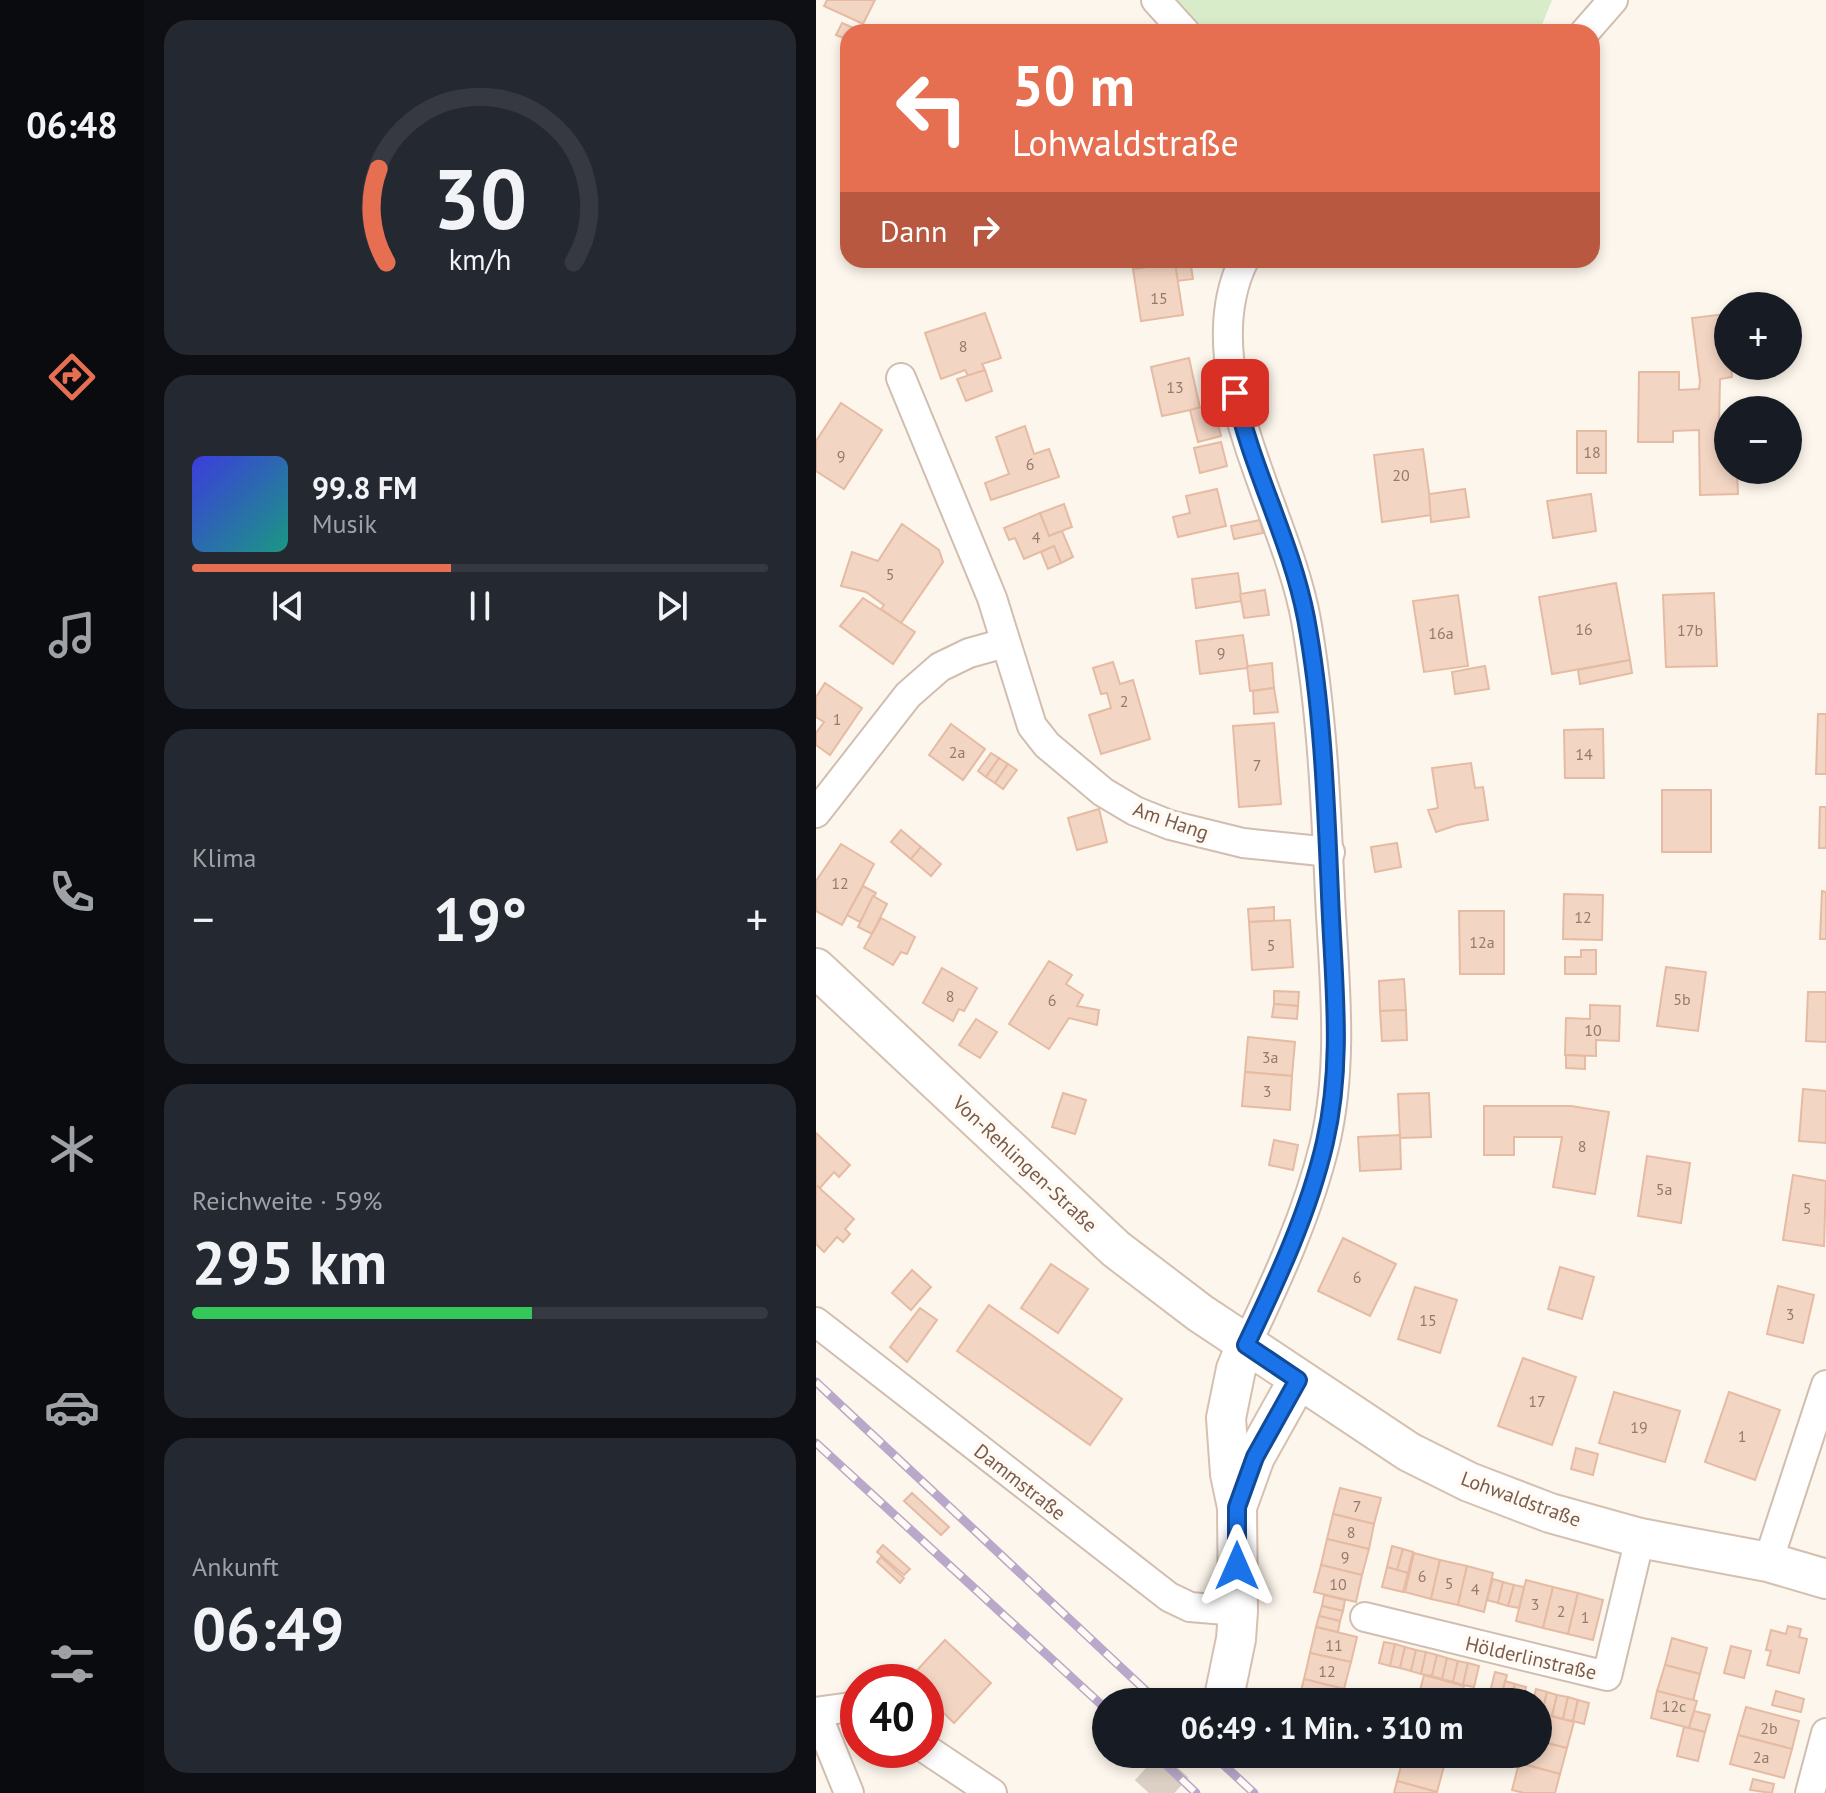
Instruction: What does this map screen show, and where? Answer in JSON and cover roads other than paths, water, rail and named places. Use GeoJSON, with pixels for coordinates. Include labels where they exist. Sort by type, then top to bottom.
{"type":"FeatureCollection","features":[{"type":"Feature","properties":{"kind":"street"},"geometry":{"type":"LineString","coordinates":[[1156,0],[1178,24]]}},
{"type":"Feature","properties":{"kind":"street"},"geometry":{"type":"LineString","coordinates":[[1592,24],[1613,0]]}},
{"type":"Feature","properties":{"kind":"street"},"geometry":{"type":"LineString","coordinates":[[1226,1688],[1238,1611],[1237,1507],[1230,1474],[1226,1418],[1236,1369],[1301,1217],[1325,1142],[1338,1038],[1330,852],[1320,718],[1306,618],[1293,569],[1238,410],[1231,377],[1227,316],[1231,292],[1241,268]]}},
{"type":"Feature","properties":{"kind":"street","name":"Am Hang"},"geometry":{"type":"LineString","coordinates":[[901,378],[992,598],[1032,726],[1072,768],[1135,811],[1203,834],[1243,843],[1330,852]]}},
{"type":"Feature","properties":{"kind":"street"},"geometry":{"type":"LineString","coordinates":[[816,813],[908,695],[940,667],[969,653],[1005,643]]}},
{"type":"Feature","properties":{"kind":"street","name":"Von-Rehlingen-Straße"},"geometry":{"type":"LineString","coordinates":[[816,968],[1116,1249],[1246,1345]]}},
{"type":"Feature","properties":{"kind":"street","name":"Dammstraße"},"geometry":{"type":"LineString","coordinates":[[816,1322],[1169,1597],[1190,1607],[1238,1611]]}},
{"type":"Feature","properties":{"kind":"street","name":"Lohwaldstraße"},"geometry":{"type":"LineString","coordinates":[[1246,1345],[1409,1452],[1469,1482],[1550,1513],[1640,1538],[1768,1562],[1826,1579]]}},
{"type":"Feature","properties":{"kind":"street"},"geometry":{"type":"LineString","coordinates":[[1237,1507],[1255,1457],[1298,1380]]}},
{"type":"Feature","properties":{"kind":"street"},"geometry":{"type":"LineString","coordinates":[[1768,1562],[1826,1385]]}},
{"type":"Feature","properties":{"kind":"street","name":"Hölderlinstraße"},"geometry":{"type":"LineString","coordinates":[[1365,1617],[1607,1676],[1640,1538]]}},
{"type":"Feature","properties":{"kind":"street"},"geometry":{"type":"LineString","coordinates":[[840,1709],[816,1712],[849,1793]]}},
{"type":"Feature","properties":{"kind":"street"},"geometry":{"type":"LineString","coordinates":[[1810,1793],[1826,1733]]}},
{"type":"Feature","properties":{"kind":"street"},"geometry":{"type":"LineString","coordinates":[[944,1761],[992,1793]]}},
{"type":"Feature","properties":{"kind":"tunnel"},"geometry":{"type":"LineString","coordinates":[[1149,1793],[1171,1768]]}},
{"type":"Feature","properties":{"kind":"railway"},"geometry":{"type":"LineString","coordinates":[[816,1382],[1143,1688]]}},
{"type":"Feature","properties":{"kind":"railway"},"geometry":{"type":"LineString","coordinates":[[816,1443],[1092,1696]]}},
{"type":"Feature","properties":{"kind":"railway"},"geometry":{"type":"LineString","coordinates":[[1170,1768],[1196,1793]]}},
{"type":"Feature","properties":{"kind":"railway"},"geometry":{"type":"LineString","coordinates":[[1227,1768],[1254,1793]]}}]}
